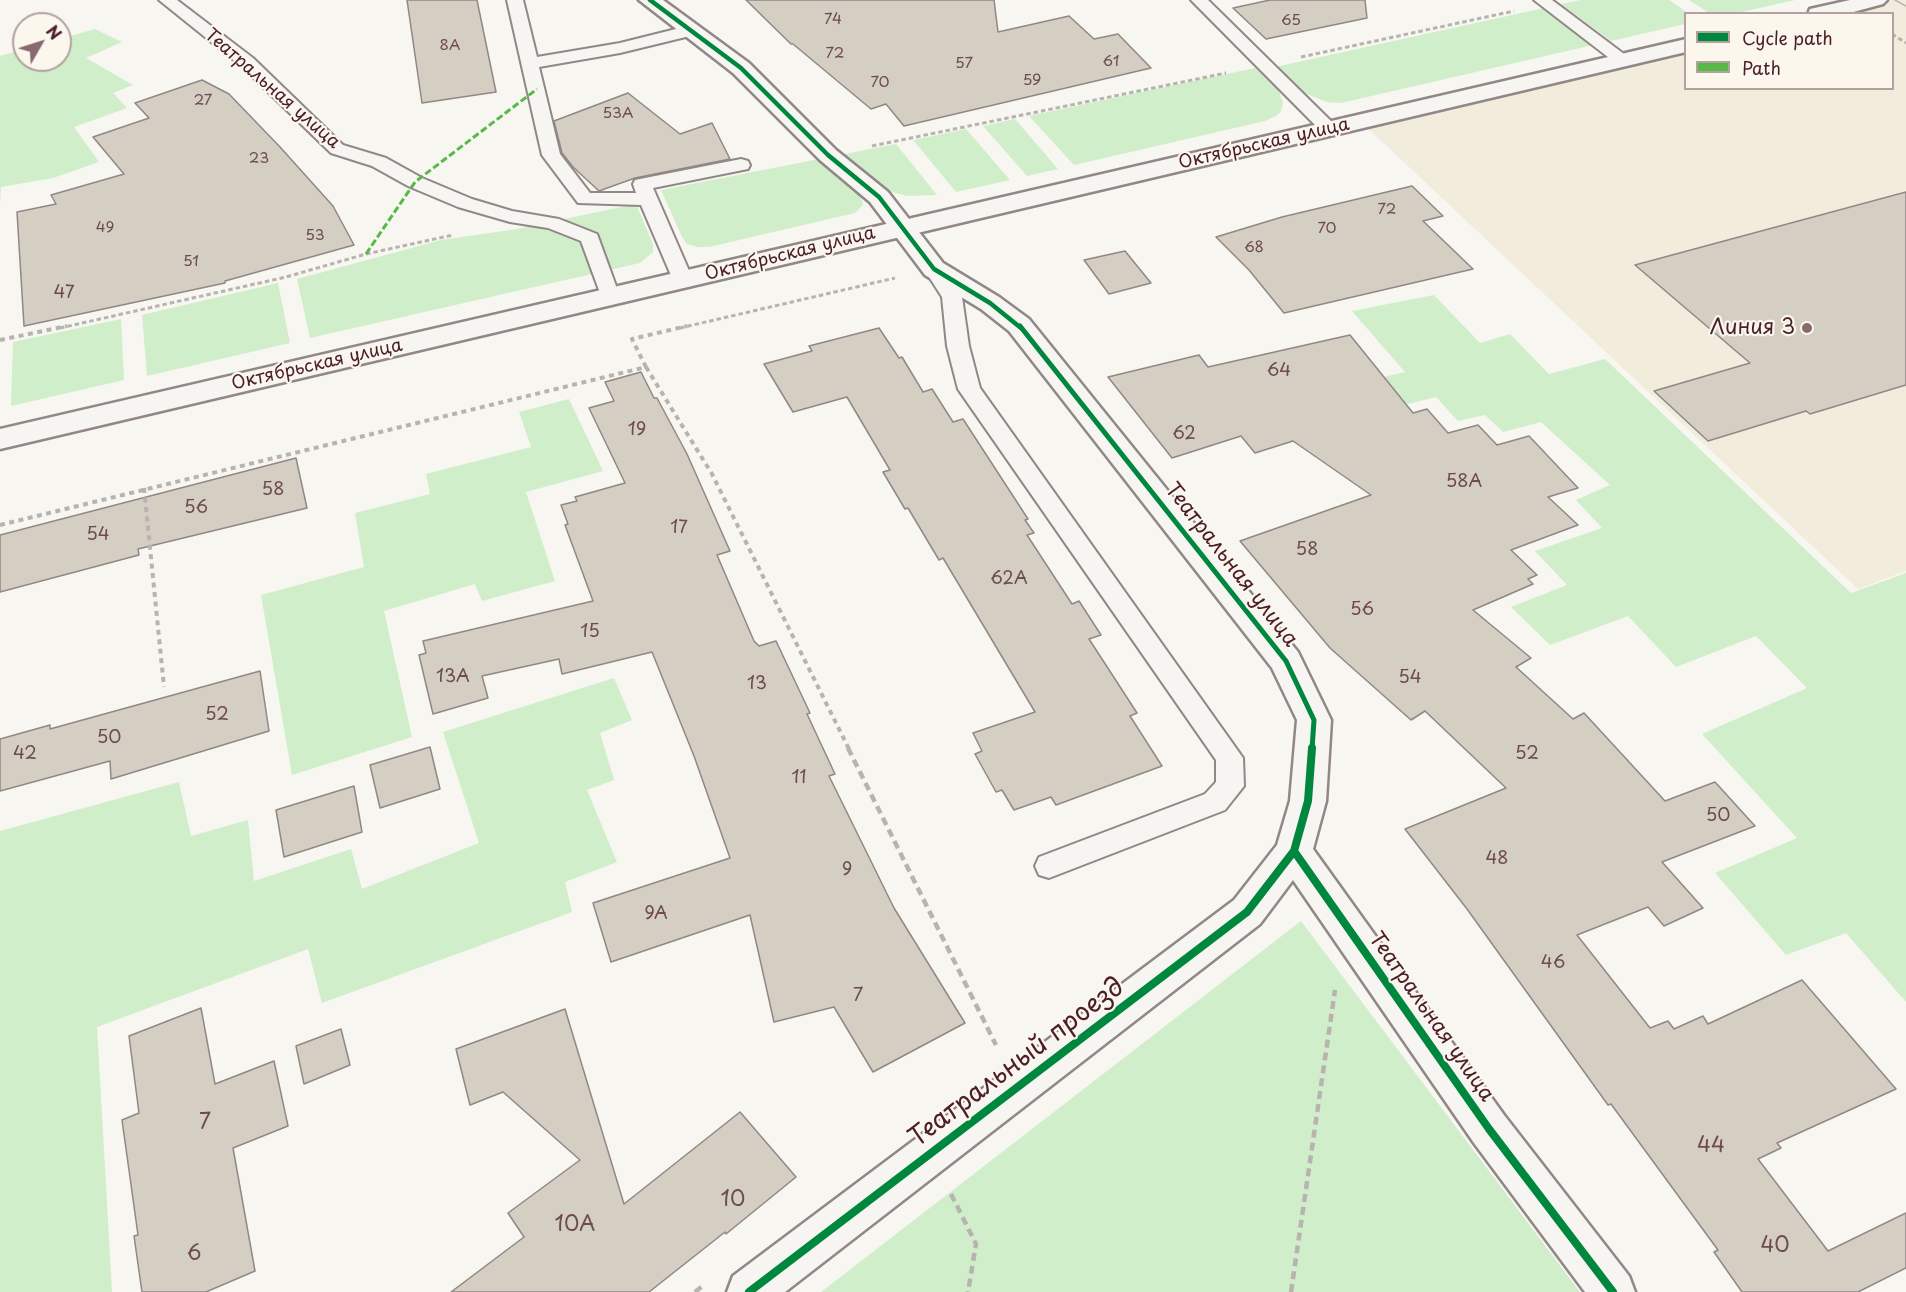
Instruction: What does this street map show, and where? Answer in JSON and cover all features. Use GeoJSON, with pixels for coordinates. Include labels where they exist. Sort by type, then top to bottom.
{"type":"FeatureCollection","features":[{"type":"Feature","properties":{"kind":"street","name":"Театральная улица"},"geometry":{"type":"LineString","coordinates":[[650,0],[741,68],[828,155],[879,197],[934,269],[990,303],[1019,325],[1287,661],[1314,720],[1308,801],[1294,851],[1489,1129],[1612,1292]]}},
{"type":"Feature","properties":{"kind":"street"},"geometry":{"type":"LineString","coordinates":[[1826,12],[1876,0]]}},
{"type":"Feature","properties":{"kind":"street","name":"Октябрьская улица"},"geometry":{"type":"LineString","coordinates":[[0,439],[1684,45]]}},
{"type":"Feature","properties":{"kind":"street","name":"Театральный проезд"},"geometry":{"type":"LineString","coordinates":[[749,1292],[1247,912],[1294,851]]}},
{"type":"Feature","properties":{"kind":"lane","name":"Театральная улица"},"geometry":{"type":"LineString","coordinates":[[167,0],[247,62],[337,149],[379,162],[415,182],[465,203],[510,216],[552,224],[590,238],[610,297]]}},
{"type":"Feature","properties":{"kind":"lane"},"geometry":{"type":"LineString","coordinates":[[515,0],[551,155],[585,199],[649,199]]}},
{"type":"Feature","properties":{"kind":"lane"},"geometry":{"type":"LineString","coordinates":[[1199,0],[1329,129]]}},
{"type":"Feature","properties":{"kind":"lane"},"geometry":{"type":"LineString","coordinates":[[1544,2],[1623,60]]}},
{"type":"Feature","properties":{"kind":"lane"},"geometry":{"type":"LineString","coordinates":[[531,63],[620,48],[692,30]]}},
{"type":"Feature","properties":{"kind":"lane"},"geometry":{"type":"LineString","coordinates":[[683,280],[642,184],[741,165]]}},
{"type":"Feature","properties":{"kind":"lane"},"geometry":{"type":"LineString","coordinates":[[934,269],[952,297],[958,346],[969,389],[1229,758],[1230,786],[1215,802],[1049,866]]}},
{"type":"Feature","properties":{"kind":"path"},"geometry":{"type":"LineString","coordinates":[[828,155],[1263,65],[1544,2]]}},
{"type":"Feature","properties":{"kind":"path"},"geometry":{"type":"LineString","coordinates":[[0,340],[176,303],[286,277],[366,254],[463,233]]}},
{"type":"Feature","properties":{"kind":"path"},"geometry":{"type":"LineString","coordinates":[[934,269],[632,339],[646,367],[712,474],[1018,1087]]}},
{"type":"Feature","properties":{"kind":"path"},"geometry":{"type":"LineString","coordinates":[[0,525],[646,367]]}},
{"type":"Feature","properties":{"kind":"path"},"geometry":{"type":"LineString","coordinates":[[144,488],[164,687]]}},
{"type":"Feature","properties":{"kind":"path"},"geometry":{"type":"LineString","coordinates":[[1291,1292],[1345,923]]}},
{"type":"Feature","properties":{"kind":"path"},"geometry":{"type":"LineString","coordinates":[[930,1154],[976,1244],[968,1292]]}},
{"type":"Feature","properties":{"kind":"shaded area"},"geometry":{"type":"Polygon","coordinates":[[[1873,0],[1906,0],[1906,571],[1858,589],[1359,120],[1684,44],[1684,90],[1894,90],[1894,12],[1819,12],[1873,0]]]}},
{"type":"Feature","properties":{"kind":"green space"},"geometry":{"type":"Polygon","coordinates":[[[1581,0],[1669,0],[1687,12],[1684,12],[1684,24],[1611,41],[1561,4],[1581,0]]]}},
{"type":"Feature","properties":{"kind":"green space"},"geometry":{"type":"Polygon","coordinates":[[[1689,0],[1795,0],[1742,12],[1707,12],[1689,0]]]}},
{"type":"Feature","properties":{"kind":"green space"},"geometry":{"type":"Polygon","coordinates":[[[1544,8],[1593,45],[1341,103],[1327,102],[1304,93],[1275,67],[1544,8]]]}},
{"type":"Feature","properties":{"kind":"green space"},"geometry":{"type":"Polygon","coordinates":[[[95,29],[122,42],[86,58],[133,85],[113,93],[127,108],[74,127],[99,162],[53,178],[1,187],[0,205],[0,56],[12,52],[12,72],[72,72],[72,36],[95,29]]]}},
{"type":"Feature","properties":{"kind":"green space"},"geometry":{"type":"Polygon","coordinates":[[[1255,68],[1279,91],[1283,103],[1281,111],[1276,116],[1265,121],[1074,165],[1029,116],[1255,68]]]}},
{"type":"Feature","properties":{"kind":"green space"},"geometry":{"type":"Polygon","coordinates":[[[1015,119],[1058,169],[1027,176],[983,126],[1015,119]]]}},
{"type":"Feature","properties":{"kind":"green space"},"geometry":{"type":"Polygon","coordinates":[[[966,129],[1010,180],[956,192],[913,140],[966,129]]]}},
{"type":"Feature","properties":{"kind":"green space"},"geometry":{"type":"Polygon","coordinates":[[[896,144],[937,195],[907,196],[892,192],[840,155],[896,144]]]}},
{"type":"Feature","properties":{"kind":"green space"},"geometry":{"type":"Polygon","coordinates":[[[819,159],[860,192],[863,205],[855,213],[709,247],[687,244],[661,190],[819,159]]]}},
{"type":"Feature","properties":{"kind":"green space"},"geometry":{"type":"Polygon","coordinates":[[[636,204],[653,244],[653,252],[640,263],[310,338],[297,279],[441,240],[517,229],[636,204]]]}},
{"type":"Feature","properties":{"kind":"green space"},"geometry":{"type":"Polygon","coordinates":[[[278,283],[290,343],[147,376],[142,315],[278,283]]]}},
{"type":"Feature","properties":{"kind":"green space"},"geometry":{"type":"Polygon","coordinates":[[[1434,295],[1480,343],[1510,334],[1549,374],[1605,359],[1851,593],[1906,573],[1906,1002],[1846,933],[1786,955],[1715,873],[1797,838],[1702,734],[1807,688],[1756,636],[1676,667],[1628,616],[1550,645],[1511,607],[1567,585],[1535,551],[1602,528],[1576,500],[1610,485],[1541,422],[1503,432],[1485,415],[1458,421],[1436,397],[1295,432],[1270,404],[1405,372],[1352,311],[1434,295]]]}},
{"type":"Feature","properties":{"kind":"green space"},"geometry":{"type":"Polygon","coordinates":[[[121,319],[124,380],[11,406],[13,342],[121,319]]]}},
{"type":"Feature","properties":{"kind":"green space"},"geometry":{"type":"Polygon","coordinates":[[[569,399],[603,471],[526,492],[555,581],[482,601],[475,584],[384,611],[412,737],[292,775],[261,595],[364,567],[355,513],[430,494],[426,474],[531,447],[519,412],[569,399]]]}},
{"type":"Feature","properties":{"kind":"green space"},"geometry":{"type":"Polygon","coordinates":[[[614,678],[632,720],[600,733],[614,780],[587,790],[617,862],[565,882],[572,912],[322,1003],[308,949],[97,1027],[112,1292],[0,1292],[0,831],[179,782],[191,836],[248,820],[254,881],[351,849],[362,889],[479,843],[443,732],[614,678]]]}},
{"type":"Feature","properties":{"kind":"green space"},"geometry":{"type":"Polygon","coordinates":[[[1301,921],[1580,1292],[821,1292],[1301,921]]]}},
{"type":"Feature","properties":{"kind":"building"},"geometry":{"type":"Polygon","coordinates":[[[407,0],[477,0],[496,92],[422,103],[407,0]]]}},
{"type":"Feature","properties":{"kind":"building"},"geometry":{"type":"Polygon","coordinates":[[[746,0],[994,0],[998,32],[1069,16],[1094,39],[1118,34],[1151,68],[904,126],[886,104],[871,109],[791,44],[746,0]]]}},
{"type":"Feature","properties":{"kind":"building"},"geometry":{"type":"Polygon","coordinates":[[[1270,0],[1365,0],[1367,18],[1266,39],[1233,8],[1270,0]]]}},
{"type":"Feature","properties":{"kind":"building"},"geometry":{"type":"Polygon","coordinates":[[[202,80],[229,94],[280,147],[333,206],[354,245],[225,281],[225,283],[24,326],[17,212],[56,204],[51,195],[124,174],[93,137],[149,118],[135,103],[202,80]]]}},
{"type":"Feature","properties":{"kind":"building"},"geometry":{"type":"Polygon","coordinates":[[[628,93],[680,134],[712,123],[730,159],[635,178],[599,191],[573,167],[562,153],[554,121],[628,93]]]}},
{"type":"Feature","properties":{"kind":"building"},"geometry":{"type":"Polygon","coordinates":[[[1412,186],[1443,216],[1423,221],[1473,269],[1284,313],[1249,270],[1216,237],[1282,217],[1412,186]]]}},
{"type":"Feature","properties":{"kind":"building","name":"Линия 3"},"geometry":{"type":"Polygon","coordinates":[[[1906,192],[1906,385],[1810,414],[1806,411],[1708,441],[1654,391],[1750,363],[1635,265],[1906,192]]]}},
{"type":"Feature","properties":{"kind":"building"},"geometry":{"type":"Polygon","coordinates":[[[1125,251],[1151,283],[1109,294],[1084,260],[1125,251]]]}},
{"type":"Feature","properties":{"kind":"building"},"geometry":{"type":"Polygon","coordinates":[[[879,328],[899,358],[902,357],[923,392],[932,389],[953,422],[963,419],[1028,519],[1025,520],[1034,533],[1027,535],[1072,604],[1079,601],[1101,635],[1089,639],[1137,713],[1130,716],[1162,766],[1056,805],[1051,797],[1014,810],[1002,790],[996,792],[975,754],[982,751],[973,733],[1035,712],[943,558],[939,560],[908,508],[905,509],[883,472],[890,470],[847,397],[793,412],[764,364],[812,351],[809,346],[879,328]]]}},
{"type":"Feature","properties":{"kind":"building"},"geometry":{"type":"Polygon","coordinates":[[[1350,335],[1413,413],[1427,409],[1448,433],[1478,425],[1497,445],[1529,436],[1578,488],[1548,497],[1578,525],[1511,550],[1537,575],[1528,579],[1533,584],[1473,610],[1531,658],[1516,667],[1573,719],[1584,713],[1665,801],[1715,782],[1755,826],[1662,862],[1703,908],[1664,926],[1648,907],[1577,935],[1650,1028],[1668,1021],[1674,1029],[1703,1016],[1708,1024],[1802,980],[1896,1089],[1777,1143],[1781,1148],[1758,1159],[1828,1251],[1906,1213],[1906,1268],[1858,1292],[1742,1292],[1714,1252],[1718,1250],[1611,1104],[1608,1105],[1467,909],[1405,829],[1506,788],[1425,711],[1411,720],[1330,648],[1240,541],[1371,495],[1293,441],[1255,453],[1241,436],[1172,458],[1108,377],[1199,355],[1208,367],[1350,335]]]}},
{"type":"Feature","properties":{"kind":"building"},"geometry":{"type":"Polygon","coordinates":[[[641,372],[687,454],[730,551],[717,555],[754,641],[759,646],[776,641],[810,713],[807,714],[835,774],[829,776],[894,908],[965,1023],[873,1072],[834,1007],[774,1022],[750,915],[611,962],[593,903],[730,858],[694,756],[652,652],[562,674],[559,659],[482,676],[488,698],[433,714],[419,655],[426,653],[423,641],[593,601],[565,525],[568,524],[561,505],[577,501],[575,497],[625,483],[589,408],[614,401],[605,382],[641,372]]]}},
{"type":"Feature","properties":{"kind":"building"},"geometry":{"type":"Polygon","coordinates":[[[296,458],[307,508],[138,549],[139,555],[0,592],[0,535],[296,458]]]}},
{"type":"Feature","properties":{"kind":"building"},"geometry":{"type":"Polygon","coordinates":[[[260,671],[269,731],[111,779],[110,761],[0,791],[0,739],[50,725],[50,729],[260,671]]]}},
{"type":"Feature","properties":{"kind":"building"},"geometry":{"type":"Polygon","coordinates":[[[430,747],[440,789],[380,808],[370,765],[430,747]]]}},
{"type":"Feature","properties":{"kind":"building"},"geometry":{"type":"Polygon","coordinates":[[[354,786],[362,832],[284,857],[276,810],[354,786]]]}},
{"type":"Feature","properties":{"kind":"building"},"geometry":{"type":"Polygon","coordinates":[[[201,1008],[215,1084],[274,1061],[288,1126],[233,1148],[255,1271],[206,1292],[142,1292],[134,1236],[138,1235],[122,1120],[139,1113],[129,1036],[201,1008]]]}},
{"type":"Feature","properties":{"kind":"building"},"geometry":{"type":"Polygon","coordinates":[[[565,1009],[624,1204],[740,1112],[796,1177],[649,1292],[451,1292],[524,1237],[508,1213],[580,1160],[503,1092],[470,1105],[456,1049],[565,1009]]]}},
{"type":"Feature","properties":{"kind":"building"},"geometry":{"type":"Polygon","coordinates":[[[341,1029],[350,1065],[304,1084],[296,1046],[341,1029]]]}},
{"type":"Feature","properties":{"kind":"tram line"},"geometry":{"type":"LineString","coordinates":[[1895,0],[1906,6]]}},
{"type":"Feature","properties":{"kind":"marked path"},"geometry":{"type":"LineString","coordinates":[[366,254],[415,182],[537,89]]}},
{"type":"Feature","properties":{"kind":"cycle path"},"geometry":{"type":"LineString","coordinates":[[650,0],[741,68],[828,155],[879,197],[934,269],[990,303],[1019,325],[1286,661],[1314,720],[1308,801],[1294,851],[1247,912],[749,1292]]}},
{"type":"Feature","properties":{"kind":"cycle path"},"geometry":{"type":"LineString","coordinates":[[1294,851],[1489,1129],[1613,1292]]}},
{"type":"Feature","properties":{"kind":"place","name":"Линия 3"},"geometry":{"type":"Point","coordinates":[1807,328]}}]}
